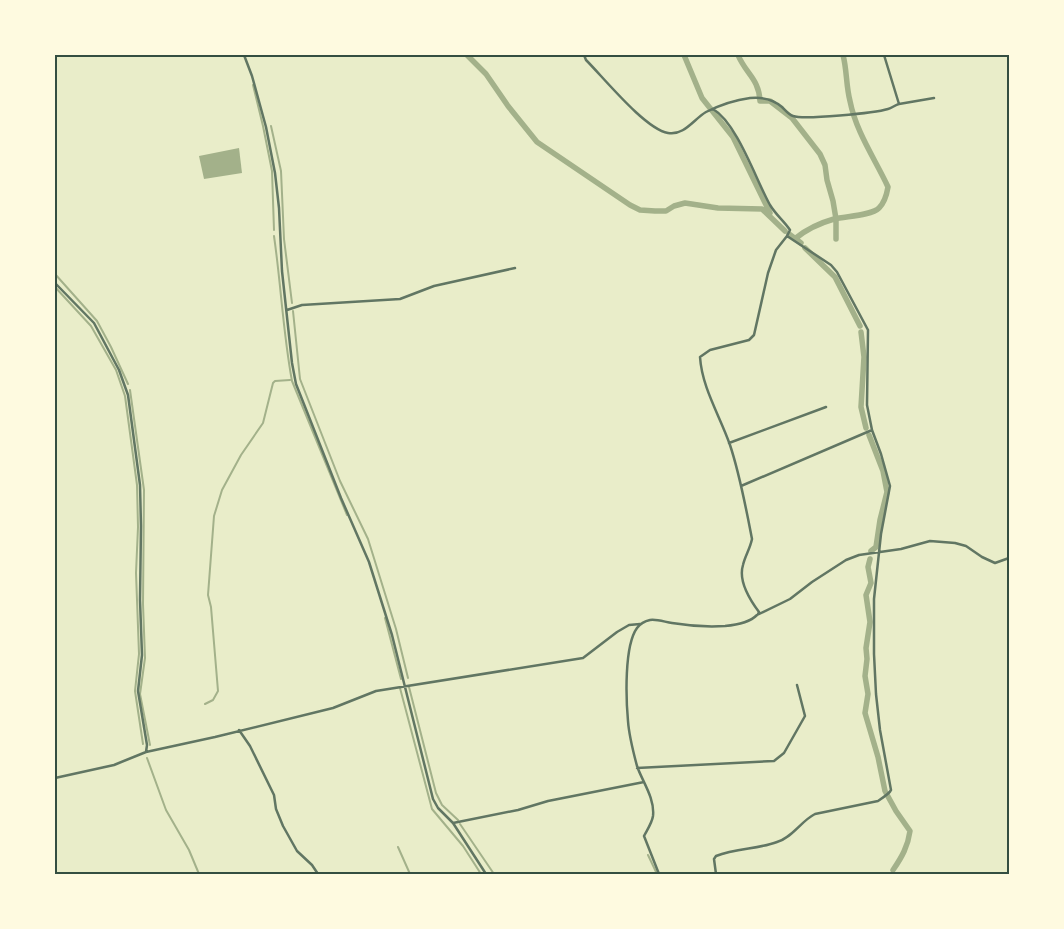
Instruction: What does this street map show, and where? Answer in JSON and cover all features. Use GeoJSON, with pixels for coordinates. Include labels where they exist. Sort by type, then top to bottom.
{"type":"FeatureCollection","features":[{"type":"Feature","properties":{"kind":"street"},"geometry":{"type":"LineString","coordinates":[[244,55],[252,76],[266,127],[275,173],[282,271],[296,384],[341,498],[369,562],[405,685],[433,799],[438,808],[453,824],[486,874]]}},
{"type":"Feature","properties":{"kind":"street"},"geometry":{"type":"LineString","coordinates":[[584,55],[586,60],[627,104],[649,123],[666,133],[674,134],[682,131],[706,112],[751,98],[771,99],[793,116],[804,118],[876,111],[888,109],[899,104],[934,98]]}},
{"type":"Feature","properties":{"kind":"street"},"geometry":{"type":"LineString","coordinates":[[884,55],[899,104]]}},
{"type":"Feature","properties":{"kind":"street"},"geometry":{"type":"LineString","coordinates":[[718,112],[721,106]]}},
{"type":"Feature","properties":{"kind":"street"},"geometry":{"type":"LineString","coordinates":[[713,109],[718,112],[736,136],[772,208],[789,228],[787,236],[776,250],[771,265],[754,335],[749,340],[710,350],[700,357],[705,382],[729,443],[741,486],[752,539],[741,575],[745,589],[759,612],[757,615]]}},
{"type":"Feature","properties":{"kind":"street"},"geometry":{"type":"LineString","coordinates":[[716,874],[714,859],[716,856],[726,852],[776,843],[794,833],[807,818],[815,814],[878,801],[891,790],[880,730],[875,686],[874,599],[879,552],[890,486],[872,430],[867,405],[868,330],[837,272],[831,265],[787,236]]}},
{"type":"Feature","properties":{"kind":"street"},"geometry":{"type":"LineString","coordinates":[[287,310],[302,306],[400,299],[434,286],[515,268]]}},
{"type":"Feature","properties":{"kind":"street"},"geometry":{"type":"LineString","coordinates":[[55,283],[94,324],[119,370],[128,395],[140,485],[142,526],[140,600],[142,655],[138,691],[147,745],[146,752]]}},
{"type":"Feature","properties":{"kind":"street"},"geometry":{"type":"LineString","coordinates":[[729,443],[826,407]]}},
{"type":"Feature","properties":{"kind":"street"},"geometry":{"type":"LineString","coordinates":[[741,486],[872,430]]}},
{"type":"Feature","properties":{"kind":"street"},"geometry":{"type":"LineString","coordinates":[[55,778],[114,765],[146,752],[333,708],[368,693],[405,685],[449,680],[542,663],[583,658],[617,632],[629,626],[651,620],[713,627],[746,622],[790,599],[846,560],[859,555],[901,549],[930,542],[955,542],[966,546],[995,563],[1009,558]]}},
{"type":"Feature","properties":{"kind":"street"},"geometry":{"type":"LineString","coordinates":[[641,623],[636,628],[631,643],[626,700],[629,731],[637,768],[645,782],[653,811],[653,816],[644,836],[660,874]]}},
{"type":"Feature","properties":{"kind":"street"},"geometry":{"type":"LineString","coordinates":[[637,768],[774,761],[784,753],[805,716],[797,685]]}},
{"type":"Feature","properties":{"kind":"street"},"geometry":{"type":"LineString","coordinates":[[239,730],[250,746],[274,795],[276,809],[283,826],[297,851],[312,865],[318,874]]}},
{"type":"Feature","properties":{"kind":"street"},"geometry":{"type":"LineString","coordinates":[[453,824],[548,801],[645,782]]}},
{"type":"Feature","properties":{"kind":"shaded area"},"geometry":{"type":"Polygon","coordinates":[[[239,148],[242,173],[204,179],[199,156],[239,148]]]}},
{"type":"Feature","properties":{"kind":"waterway"},"geometry":{"type":"LineString","coordinates":[[467,55],[486,74],[508,106],[537,142],[630,205],[640,210],[655,211],[666,211],[674,206],[685,203],[718,208],[762,209],[785,231]]}},
{"type":"Feature","properties":{"kind":"waterway"},"geometry":{"type":"LineString","coordinates":[[684,55],[702,98],[733,137],[770,213]]}},
{"type":"Feature","properties":{"kind":"waterway"},"geometry":{"type":"LineString","coordinates":[[738,55],[755,82],[760,101],[770,101],[792,118],[820,154],[825,165],[833,201],[836,219],[836,239]]}},
{"type":"Feature","properties":{"kind":"waterway"},"geometry":{"type":"LineString","coordinates":[[796,238],[819,224],[875,211],[879,208],[887,192],[888,187],[861,134],[853,112],[843,55]]}},
{"type":"Feature","properties":{"kind":"waterway"},"geometry":{"type":"LineString","coordinates":[[253,85],[272,171],[274,230]]}},
{"type":"Feature","properties":{"kind":"waterway"},"geometry":{"type":"LineString","coordinates":[[271,126],[281,171],[284,239],[292,303]]}},
{"type":"Feature","properties":{"kind":"waterway"},"geometry":{"type":"LineString","coordinates":[[789,234],[801,243]]}},
{"type":"Feature","properties":{"kind":"waterway"},"geometry":{"type":"LineString","coordinates":[[274,236],[286,345],[292,381],[347,515]]}},
{"type":"Feature","properties":{"kind":"waterway"},"geometry":{"type":"LineString","coordinates":[[805,248],[835,277],[860,326]]}},
{"type":"Feature","properties":{"kind":"waterway"},"geometry":{"type":"LineString","coordinates":[[55,274],[97,321],[128,384]]}},
{"type":"Feature","properties":{"kind":"waterway"},"geometry":{"type":"LineString","coordinates":[[55,287],[91,326],[116,370],[125,396],[137,485],[136,573],[139,654],[135,691],[143,744]]}},
{"type":"Feature","properties":{"kind":"waterway"},"geometry":{"type":"LineString","coordinates":[[293,311],[300,379],[340,481],[368,539],[396,629],[408,678]]}},
{"type":"Feature","properties":{"kind":"waterway"},"geometry":{"type":"LineString","coordinates":[[861,332],[864,357],[861,407],[866,428]]}},
{"type":"Feature","properties":{"kind":"waterway"},"geometry":{"type":"LineString","coordinates":[[205,704],[213,700],[218,691],[211,607],[208,595],[214,516],[222,490],[241,455],[263,423],[273,383],[275,381],[290,380]]}},
{"type":"Feature","properties":{"kind":"waterway"},"geometry":{"type":"LineString","coordinates":[[130,390],[144,490],[143,604],[145,658],[140,694],[150,745]]}},
{"type":"Feature","properties":{"kind":"waterway"},"geometry":{"type":"LineString","coordinates":[[869,435],[883,471],[887,492],[876,547],[871,551]]}},
{"type":"Feature","properties":{"kind":"waterway"},"geometry":{"type":"LineString","coordinates":[[870,559],[868,567],[871,583],[866,595],[870,622],[866,648],[865,676],[868,694],[865,713],[878,757],[885,791],[910,831],[908,842],[893,870]]}},
{"type":"Feature","properties":{"kind":"waterway"},"geometry":{"type":"LineString","coordinates":[[385,618],[401,679]]}},
{"type":"Feature","properties":{"kind":"waterway"},"geometry":{"type":"LineString","coordinates":[[409,687],[436,793],[442,805],[458,820]]}},
{"type":"Feature","properties":{"kind":"waterway"},"geometry":{"type":"LineString","coordinates":[[400,688],[432,809],[463,846],[481,874]]}},
{"type":"Feature","properties":{"kind":"waterway"},"geometry":{"type":"LineString","coordinates":[[147,758],[166,810],[189,850],[199,874]]}},
{"type":"Feature","properties":{"kind":"waterway"},"geometry":{"type":"LineString","coordinates":[[460,824],[494,874]]}},
{"type":"Feature","properties":{"kind":"waterway"},"geometry":{"type":"LineString","coordinates":[[398,847],[410,874]]}},
{"type":"Feature","properties":{"kind":"waterway"},"geometry":{"type":"LineString","coordinates":[[648,855],[657,874]]}}]}
